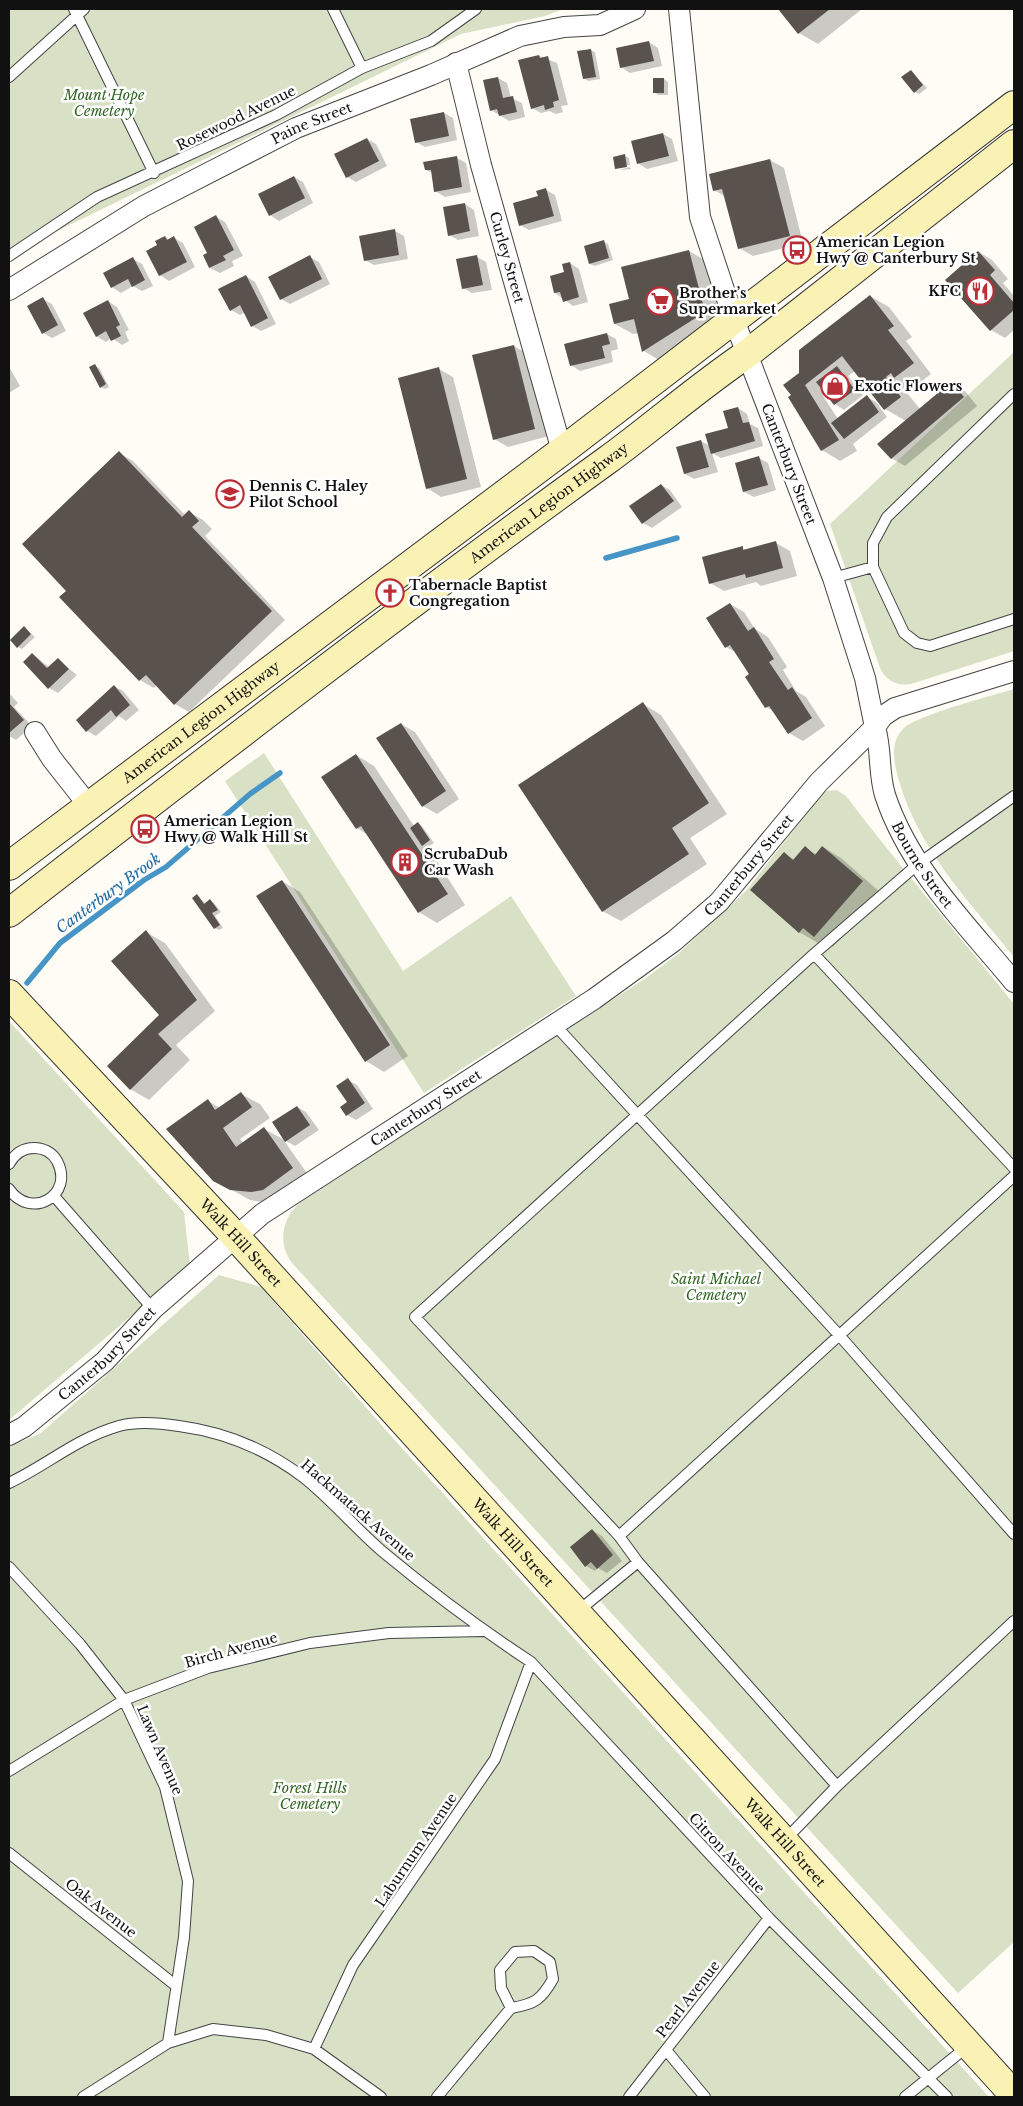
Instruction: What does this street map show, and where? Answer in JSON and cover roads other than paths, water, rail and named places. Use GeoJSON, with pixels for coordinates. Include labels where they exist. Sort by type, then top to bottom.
{"type":"FeatureCollection","features":[{"type":"Feature","properties":{"kind":"main road","name":"American Legion Highway"},"geometry":{"type":"LineString","coordinates":[[9,866],[562,451],[1014,105]]}},
{"type":"Feature","properties":{"kind":"main road","name":"American Legion Highway"},"geometry":{"type":"LineString","coordinates":[[9,913],[286,698],[490,545],[639,437],[708,380],[747,354],[1014,144]]}},
{"type":"Feature","properties":{"kind":"main road","name":"Walk Hill Street"},"geometry":{"type":"LineString","coordinates":[[9,994],[235,1236],[1014,2095]]}},
{"type":"Feature","properties":{"kind":"street","name":"Paine Street"},"geometry":{"type":"LineString","coordinates":[[9,290],[144,206],[280,136],[431,76],[456,63],[520,36],[564,27],[600,25],[636,9]]}},
{"type":"Feature","properties":{"kind":"street","name":"Canterbury Street"},"geometry":{"type":"LineString","coordinates":[[9,1435],[24,1427],[105,1361],[153,1309],[235,1236],[292,1194],[637,970],[703,917],[728,891],[819,782],[875,727],[865,678],[833,578],[734,320],[700,217],[679,18]]}},
{"type":"Feature","properties":{"kind":"street","name":"Curley Street"},"geometry":{"type":"LineString","coordinates":[[456,63],[481,165],[562,451]]}},
{"type":"Feature","properties":{"kind":"street"},"geometry":{"type":"LineString","coordinates":[[875,727],[883,716],[895,708],[1014,671]]}},
{"type":"Feature","properties":{"kind":"street","name":"Bourne Street"},"geometry":{"type":"LineString","coordinates":[[875,727],[880,745],[881,777],[885,794],[905,840],[918,864],[1014,982]]}},
{"type":"Feature","properties":{"kind":"street"},"geometry":{"type":"LineString","coordinates":[[35,732],[52,759],[89,806]]}},
{"type":"Feature","properties":{"kind":"lane"},"geometry":{"type":"LineString","coordinates":[[333,9],[362,68]]}},
{"type":"Feature","properties":{"kind":"lane","name":"Rosewood Avenue"},"geometry":{"type":"LineString","coordinates":[[9,256],[97,197],[154,173],[276,116],[362,68],[431,41],[476,9]]}},
{"type":"Feature","properties":{"kind":"lane"},"geometry":{"type":"LineString","coordinates":[[9,77],[78,11],[154,173]]}},
{"type":"Feature","properties":{"kind":"lane"},"geometry":{"type":"LineString","coordinates":[[1014,394],[887,517],[873,542],[873,567],[904,633],[917,644],[930,646],[1014,619]]}},
{"type":"Feature","properties":{"kind":"lane"},"geometry":{"type":"LineString","coordinates":[[833,578],[873,567]]}},
{"type":"Feature","properties":{"kind":"lane"},"geometry":{"type":"LineString","coordinates":[[837,1786],[638,1562],[618,1536],[415,1317],[814,954],[918,864],[1014,796]]}},
{"type":"Feature","properties":{"kind":"lane"},"geometry":{"type":"LineString","coordinates":[[814,954],[1014,1168]]}},
{"type":"Feature","properties":{"kind":"lane"},"geometry":{"type":"LineString","coordinates":[[555,1024],[839,1335],[1014,1534]]}},
{"type":"Feature","properties":{"kind":"lane"},"geometry":{"type":"LineString","coordinates":[[9,1164],[20,1151],[31,1148],[47,1151],[55,1157],[62,1178],[54,1196],[43,1202],[33,1204],[21,1201],[10,1195]]}},
{"type":"Feature","properties":{"kind":"lane"},"geometry":{"type":"LineString","coordinates":[[618,1536],[1014,1176]]}},
{"type":"Feature","properties":{"kind":"lane"},"geometry":{"type":"LineString","coordinates":[[54,1196],[153,1309]]}},
{"type":"Feature","properties":{"kind":"lane","name":"Hackmatack Avenue"},"geometry":{"type":"LineString","coordinates":[[9,1484],[30,1473],[74,1444],[120,1426],[160,1423],[210,1430],[254,1446],[302,1477],[381,1550],[484,1631]]}},
{"type":"Feature","properties":{"kind":"lane"},"geometry":{"type":"LineString","coordinates":[[577,1612],[638,1562]]}},
{"type":"Feature","properties":{"kind":"lane","name":"Lawn Avenue"},"geometry":{"type":"LineString","coordinates":[[9,1567],[80,1644],[124,1700],[165,1787],[188,1881],[184,1937],[175,1985],[168,2043]]}},
{"type":"Feature","properties":{"kind":"lane"},"geometry":{"type":"LineString","coordinates":[[784,1840],[837,1786],[1014,1620]]}},
{"type":"Feature","properties":{"kind":"lane","name":"Citron Avenue"},"geometry":{"type":"LineString","coordinates":[[484,1631],[531,1662],[768,1918],[947,2097]]}},
{"type":"Feature","properties":{"kind":"lane","name":"Birch Avenue"},"geometry":{"type":"LineString","coordinates":[[9,1771],[124,1700],[208,1668],[310,1642],[389,1634],[484,1631]]}},
{"type":"Feature","properties":{"kind":"lane","name":"Laburnum Avenue"},"geometry":{"type":"LineString","coordinates":[[314,2049],[353,1965],[495,1759],[531,1662]]}},
{"type":"Feature","properties":{"kind":"lane","name":"Oak Avenue"},"geometry":{"type":"LineString","coordinates":[[9,1853],[175,1985]]}},
{"type":"Feature","properties":{"kind":"lane","name":"Pearl Avenue"},"geometry":{"type":"LineString","coordinates":[[629,2097],[768,1918]]}},
{"type":"Feature","properties":{"kind":"lane"},"geometry":{"type":"LineString","coordinates":[[437,2097],[511,2008],[532,2005],[545,1993],[553,1978],[550,1962],[534,1951],[515,1952],[500,1970],[501,1988],[511,2008]]}},
{"type":"Feature","properties":{"kind":"lane"},"geometry":{"type":"LineString","coordinates":[[83,2097],[168,2043],[213,2029],[266,2035],[314,2049],[381,2097]]}},
{"type":"Feature","properties":{"kind":"lane"},"geometry":{"type":"LineString","coordinates":[[905,2097],[969,2046]]}},
{"type":"Feature","properties":{"kind":"lane"},"geometry":{"type":"LineString","coordinates":[[666,2050],[705,2097]]}},
{"type":"Feature","properties":{"kind":"waterway","name":"Canterbury Brook"},"geometry":{"type":"LineString","coordinates":[[606,558],[677,538]]}},
{"type":"Feature","properties":{"kind":"waterway","name":"Canterbury Brook"},"geometry":{"type":"LineString","coordinates":[[27,983],[60,943],[144,880],[166,867],[250,794],[280,773]]}},
{"type":"Feature","properties":{"kind":"place","name":"American Legion Hwy @ Canterbury St"},"geometry":{"type":"Point","coordinates":[797,250]}},
{"type":"Feature","properties":{"kind":"place","name":"KFC"},"geometry":{"type":"Point","coordinates":[980,291]}},
{"type":"Feature","properties":{"kind":"place","name":"Brother’s Supermarket"},"geometry":{"type":"Point","coordinates":[660,301]}},
{"type":"Feature","properties":{"kind":"place","name":"Exotic Flowers"},"geometry":{"type":"Point","coordinates":[835,386]}},
{"type":"Feature","properties":{"kind":"place","name":"Dennis C. Haley Pilot School"},"geometry":{"type":"Point","coordinates":[230,494]}},
{"type":"Feature","properties":{"kind":"place","name":"Tabernacle Baptist Congregation"},"geometry":{"type":"Point","coordinates":[390,593]}},
{"type":"Feature","properties":{"kind":"place","name":"American Legion Hwy @ Walk Hill St"},"geometry":{"type":"Point","coordinates":[145,829]}},
{"type":"Feature","properties":{"kind":"place","name":"ScrubaDub Car Wash"},"geometry":{"type":"Point","coordinates":[405,862]}},
{"type":"Feature","properties":{"kind":"park label","name":"Mount Hope Cemetery"},"geometry":{"type":"Point","coordinates":[104,104]}},
{"type":"Feature","properties":{"kind":"park label","name":"Saint Michael Cemetery"},"geometry":{"type":"Point","coordinates":[716,1288]}},
{"type":"Feature","properties":{"kind":"park label","name":"Forest Hills Cemetery"},"geometry":{"type":"Point","coordinates":[310,1796]}}]}
